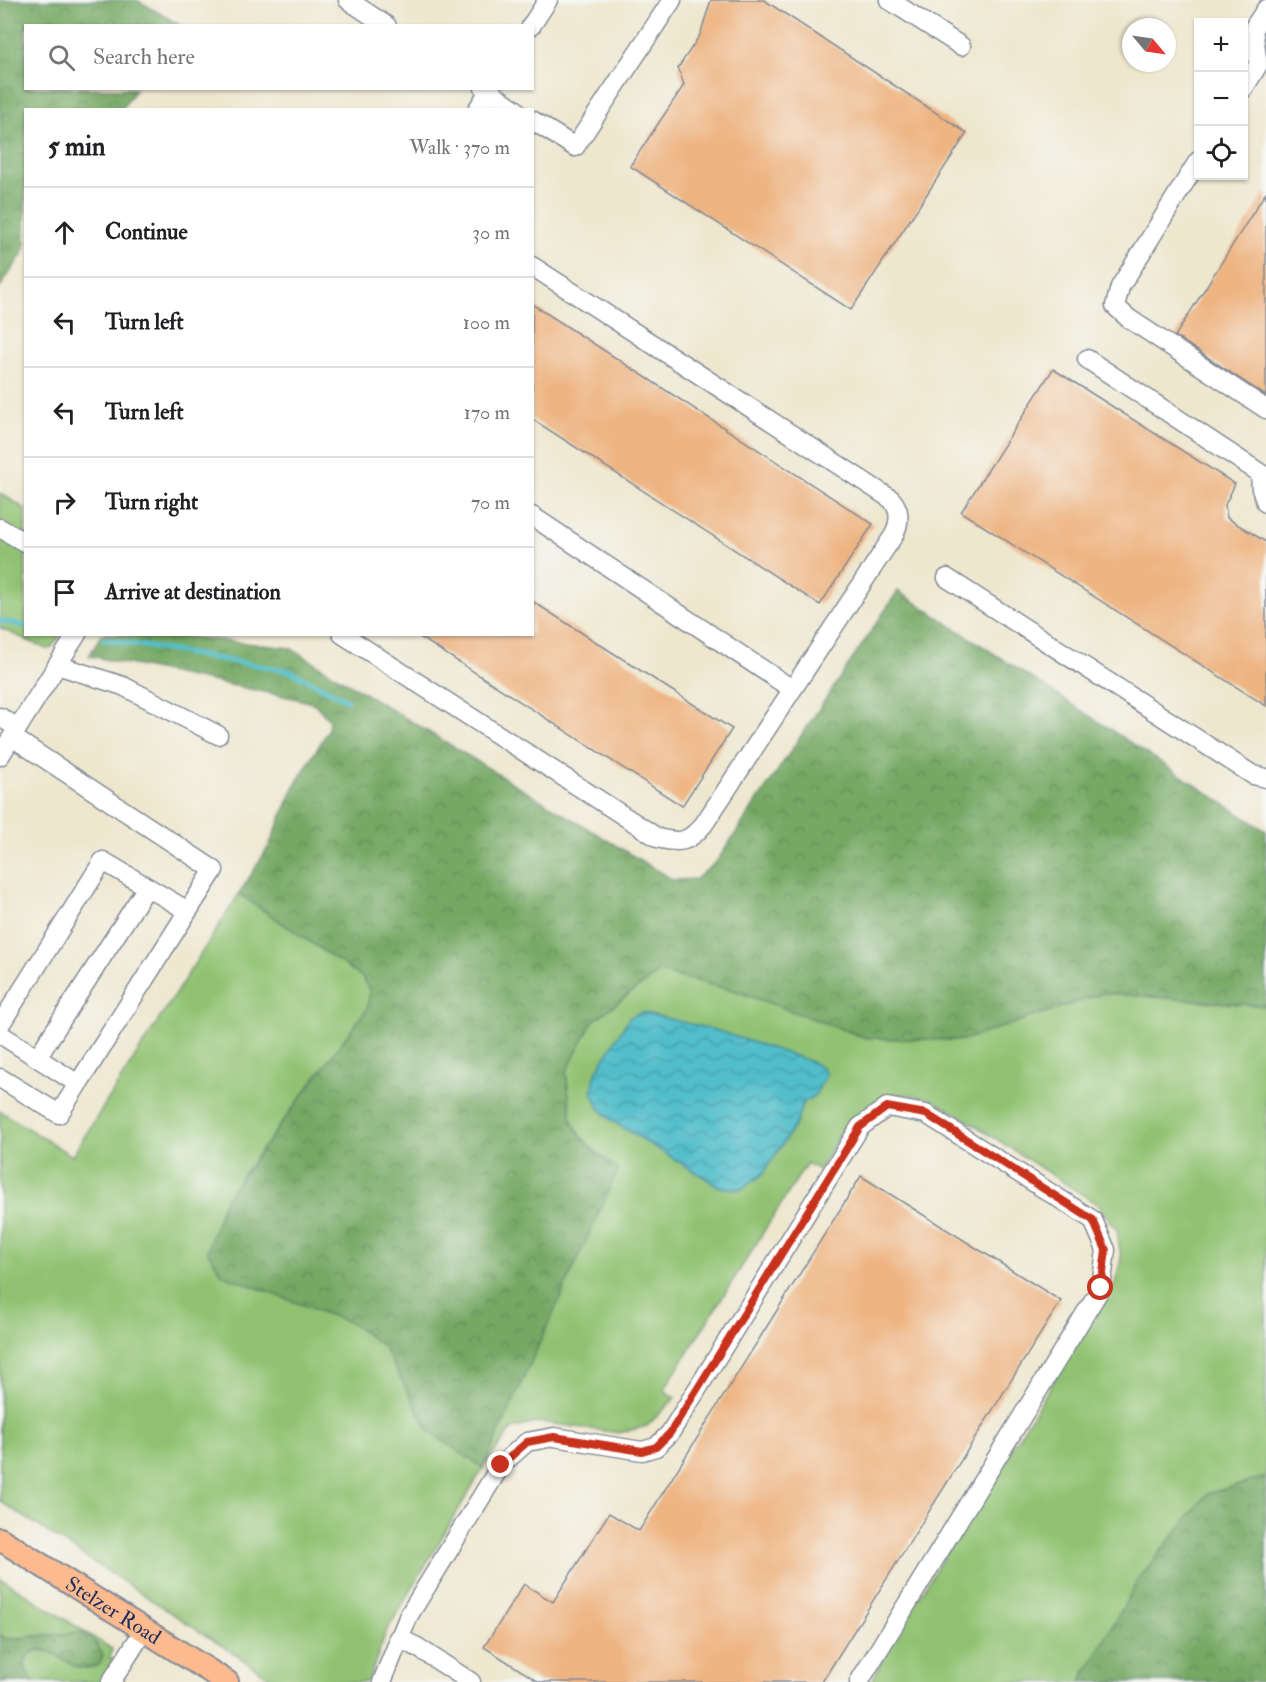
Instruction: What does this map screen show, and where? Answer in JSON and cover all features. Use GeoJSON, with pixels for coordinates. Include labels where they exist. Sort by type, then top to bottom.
{"type":"FeatureCollection","features":[{"type":"Feature","properties":{"kind":"main road","name":"Stelzer Road"},"geometry":{"type":"LineString","coordinates":[[0,1539],[227,1682]]}},
{"type":"Feature","properties":{"kind":"street"},"geometry":{"type":"LineString","coordinates":[[348,0],[384,24]]}},
{"type":"Feature","properties":{"kind":"street"},"geometry":{"type":"LineString","coordinates":[[532,24],[548,0]]}},
{"type":"Feature","properties":{"kind":"street"},"geometry":{"type":"LineString","coordinates":[[534,121],[575,147],[672,0]]}},
{"type":"Feature","properties":{"kind":"street"},"geometry":{"type":"LineString","coordinates":[[889,0],[961,46]]}},
{"type":"Feature","properties":{"kind":"street"},"geometry":{"type":"LineString","coordinates":[[1248,81],[1258,64],[1253,29],[1266,9]]}},
{"type":"Feature","properties":{"kind":"street"},"geometry":{"type":"LineString","coordinates":[[478,108],[488,90],[513,108]]}},
{"type":"Feature","properties":{"kind":"street"},"geometry":{"type":"LineString","coordinates":[[1194,167],[1120,287],[1115,306],[1128,318],[1266,409]]}},
{"type":"Feature","properties":{"kind":"street"},"geometry":{"type":"LineString","coordinates":[[345,636],[658,838],[683,841],[694,836],[704,824],[894,535],[899,523],[895,504],[534,267]]}},
{"type":"Feature","properties":{"kind":"street"},"geometry":{"type":"LineString","coordinates":[[1088,358],[1263,475],[1261,489],[1266,503]]}},
{"type":"Feature","properties":{"kind":"street"},"geometry":{"type":"LineString","coordinates":[[534,517],[792,689]]}},
{"type":"Feature","properties":{"kind":"street"},"geometry":{"type":"LineString","coordinates":[[0,528],[24,542]]}},
{"type":"Feature","properties":{"kind":"street"},"geometry":{"type":"LineString","coordinates":[[947,578],[1253,775],[1266,778]]}},
{"type":"Feature","properties":{"kind":"street"},"geometry":{"type":"LineString","coordinates":[[0,756],[76,636]]}},
{"type":"Feature","properties":{"kind":"street"},"geometry":{"type":"LineString","coordinates":[[57,665],[123,686],[218,735]]}},
{"type":"Feature","properties":{"kind":"street"},"geometry":{"type":"LineString","coordinates":[[0,717],[15,732],[214,870],[59,1114],[0,1078]]}},
{"type":"Feature","properties":{"kind":"street"},"geometry":{"type":"LineString","coordinates":[[0,1025],[103,861],[188,911]]}},
{"type":"Feature","properties":{"kind":"street"},"geometry":{"type":"LineString","coordinates":[[38,1058],[147,887]]}},
{"type":"Feature","properties":{"kind":"street"},"geometry":{"type":"LineString","coordinates":[[0,1034],[78,1084]]}},
{"type":"Feature","properties":{"kind":"street"},"geometry":{"type":"LineString","coordinates":[[382,1682],[409,1615],[501,1465],[527,1442],[554,1437],[642,1451],[656,1447],[670,1433],[860,1127],[887,1107],[926,1114],[1093,1220],[1106,1250],[1101,1288],[859,1682]]}},
{"type":"Feature","properties":{"kind":"street"},"geometry":{"type":"LineString","coordinates":[[111,1682],[144,1630]]}},
{"type":"Feature","properties":{"kind":"street"},"geometry":{"type":"LineString","coordinates":[[398,1638],[417,1647],[471,1682]]}},
{"type":"Feature","properties":{"kind":"green space"},"geometry":{"type":"Polygon","coordinates":[[[0,0],[137,0],[178,24],[24,24],[24,90],[135,90],[123,108],[24,108],[24,251],[0,287],[0,0]]]}},
{"type":"Feature","properties":{"kind":"green space"},"geometry":{"type":"Polygon","coordinates":[[[0,493],[24,508],[24,636],[60,636],[51,648],[46,649],[0,628],[0,493]]]}},
{"type":"Feature","properties":{"kind":"green space"},"geometry":{"type":"Polygon","coordinates":[[[898,591],[1266,831],[1266,1006],[1104,993],[963,1040],[867,1038],[733,990],[659,972],[593,1021],[566,1072],[572,1123],[587,1144],[618,1170],[483,1468],[430,1432],[383,1346],[351,1323],[223,1275],[207,1251],[225,1199],[367,1009],[370,991],[362,977],[239,894],[269,846],[295,785],[328,731],[329,720],[315,704],[298,699],[89,656],[101,636],[182,636],[290,648],[673,880],[696,879],[717,861],[898,591]]]}},
{"type":"Feature","properties":{"kind":"green space"},"geometry":{"type":"Polygon","coordinates":[[[239,894],[362,977],[370,991],[367,1009],[225,1199],[223,1275],[351,1323],[383,1346],[430,1432],[618,1171],[587,1144],[572,1122],[566,1072],[593,1021],[659,972],[733,990],[867,1038],[963,1040],[1104,993],[1266,1006],[1266,1477],[1207,1494],[1088,1668],[1081,1682],[872,1682],[886,1649],[1115,1283],[1121,1259],[1117,1230],[1100,1206],[959,1115],[928,1098],[905,1094],[884,1096],[849,1120],[819,1170],[807,1163],[664,1390],[675,1398],[647,1426],[619,1433],[540,1422],[512,1429],[483,1468],[386,1632],[368,1682],[277,1682],[0,1501],[0,1111],[72,1156],[239,894]],[[822,1067],[720,1187],[741,1189],[763,1174],[802,1103],[815,1095],[826,1075],[822,1067]]]}},
{"type":"Feature","properties":{"kind":"green space"},"geometry":{"type":"Polygon","coordinates":[[[1266,1477],[1266,1682],[1081,1682],[1140,1577],[1207,1494],[1266,1477]]]}},
{"type":"Feature","properties":{"kind":"green space"},"geometry":{"type":"Polygon","coordinates":[[[0,1578],[112,1649],[110,1658],[117,1661],[104,1682],[33,1682],[25,1663],[26,1658],[33,1652],[55,1653],[75,1667],[47,1635],[7,1639],[0,1635],[0,1578]]]}},
{"type":"Feature","properties":{"kind":"green space"},"geometry":{"type":"Polygon","coordinates":[[[82,1632],[95,1642],[103,1655],[99,1665],[87,1668],[78,1667],[52,1652],[39,1649],[28,1656],[25,1663],[33,1682],[0,1682],[0,1635],[7,1639],[82,1632]]]}},
{"type":"Feature","properties":{"kind":"water"},"geometry":{"type":"Polygon","coordinates":[[[641,1012],[715,1030],[822,1067],[826,1075],[815,1095],[802,1104],[797,1122],[763,1174],[741,1189],[720,1187],[612,1121],[599,1108],[592,1091],[596,1072],[629,1018],[641,1012]]]}},
{"type":"Feature","properties":{"kind":"building"},"geometry":{"type":"Polygon","coordinates":[[[711,0],[764,0],[967,133],[851,310],[630,166],[684,85],[678,68],[700,35],[711,0]]]}},
{"type":"Feature","properties":{"kind":"building"},"geometry":{"type":"Polygon","coordinates":[[[1266,192],[1266,396],[1175,336],[1266,192]]]}},
{"type":"Feature","properties":{"kind":"building"},"geometry":{"type":"Polygon","coordinates":[[[534,305],[873,524],[820,605],[534,420],[534,305]]]}},
{"type":"Feature","properties":{"kind":"building"},"geometry":{"type":"Polygon","coordinates":[[[1053,369],[1235,484],[1225,505],[1227,518],[1266,542],[1266,706],[961,512],[1053,369]]]}},
{"type":"Feature","properties":{"kind":"building"},"geometry":{"type":"Polygon","coordinates":[[[534,602],[732,729],[682,806],[418,636],[534,636],[534,602]]]}},
{"type":"Feature","properties":{"kind":"building"},"geometry":{"type":"Polygon","coordinates":[[[861,1176],[1061,1301],[822,1682],[539,1682],[484,1647],[524,1584],[553,1602],[609,1513],[639,1531],[861,1176]]]}},
{"type":"Feature","properties":{"kind":"waterway"},"geometry":{"type":"LineString","coordinates":[[0,621],[24,626]]}},
{"type":"Feature","properties":{"kind":"waterway"},"geometry":{"type":"LineString","coordinates":[[103,639],[290,671],[347,700]]}},
{"type":"Feature","properties":{"kind":"route"},"geometry":{"type":"LineString","coordinates":[[501,1465],[527,1442],[554,1437],[642,1451],[656,1447],[670,1433],[860,1127],[887,1107],[926,1114],[1093,1220],[1106,1250],[1101,1288]]}}]}
